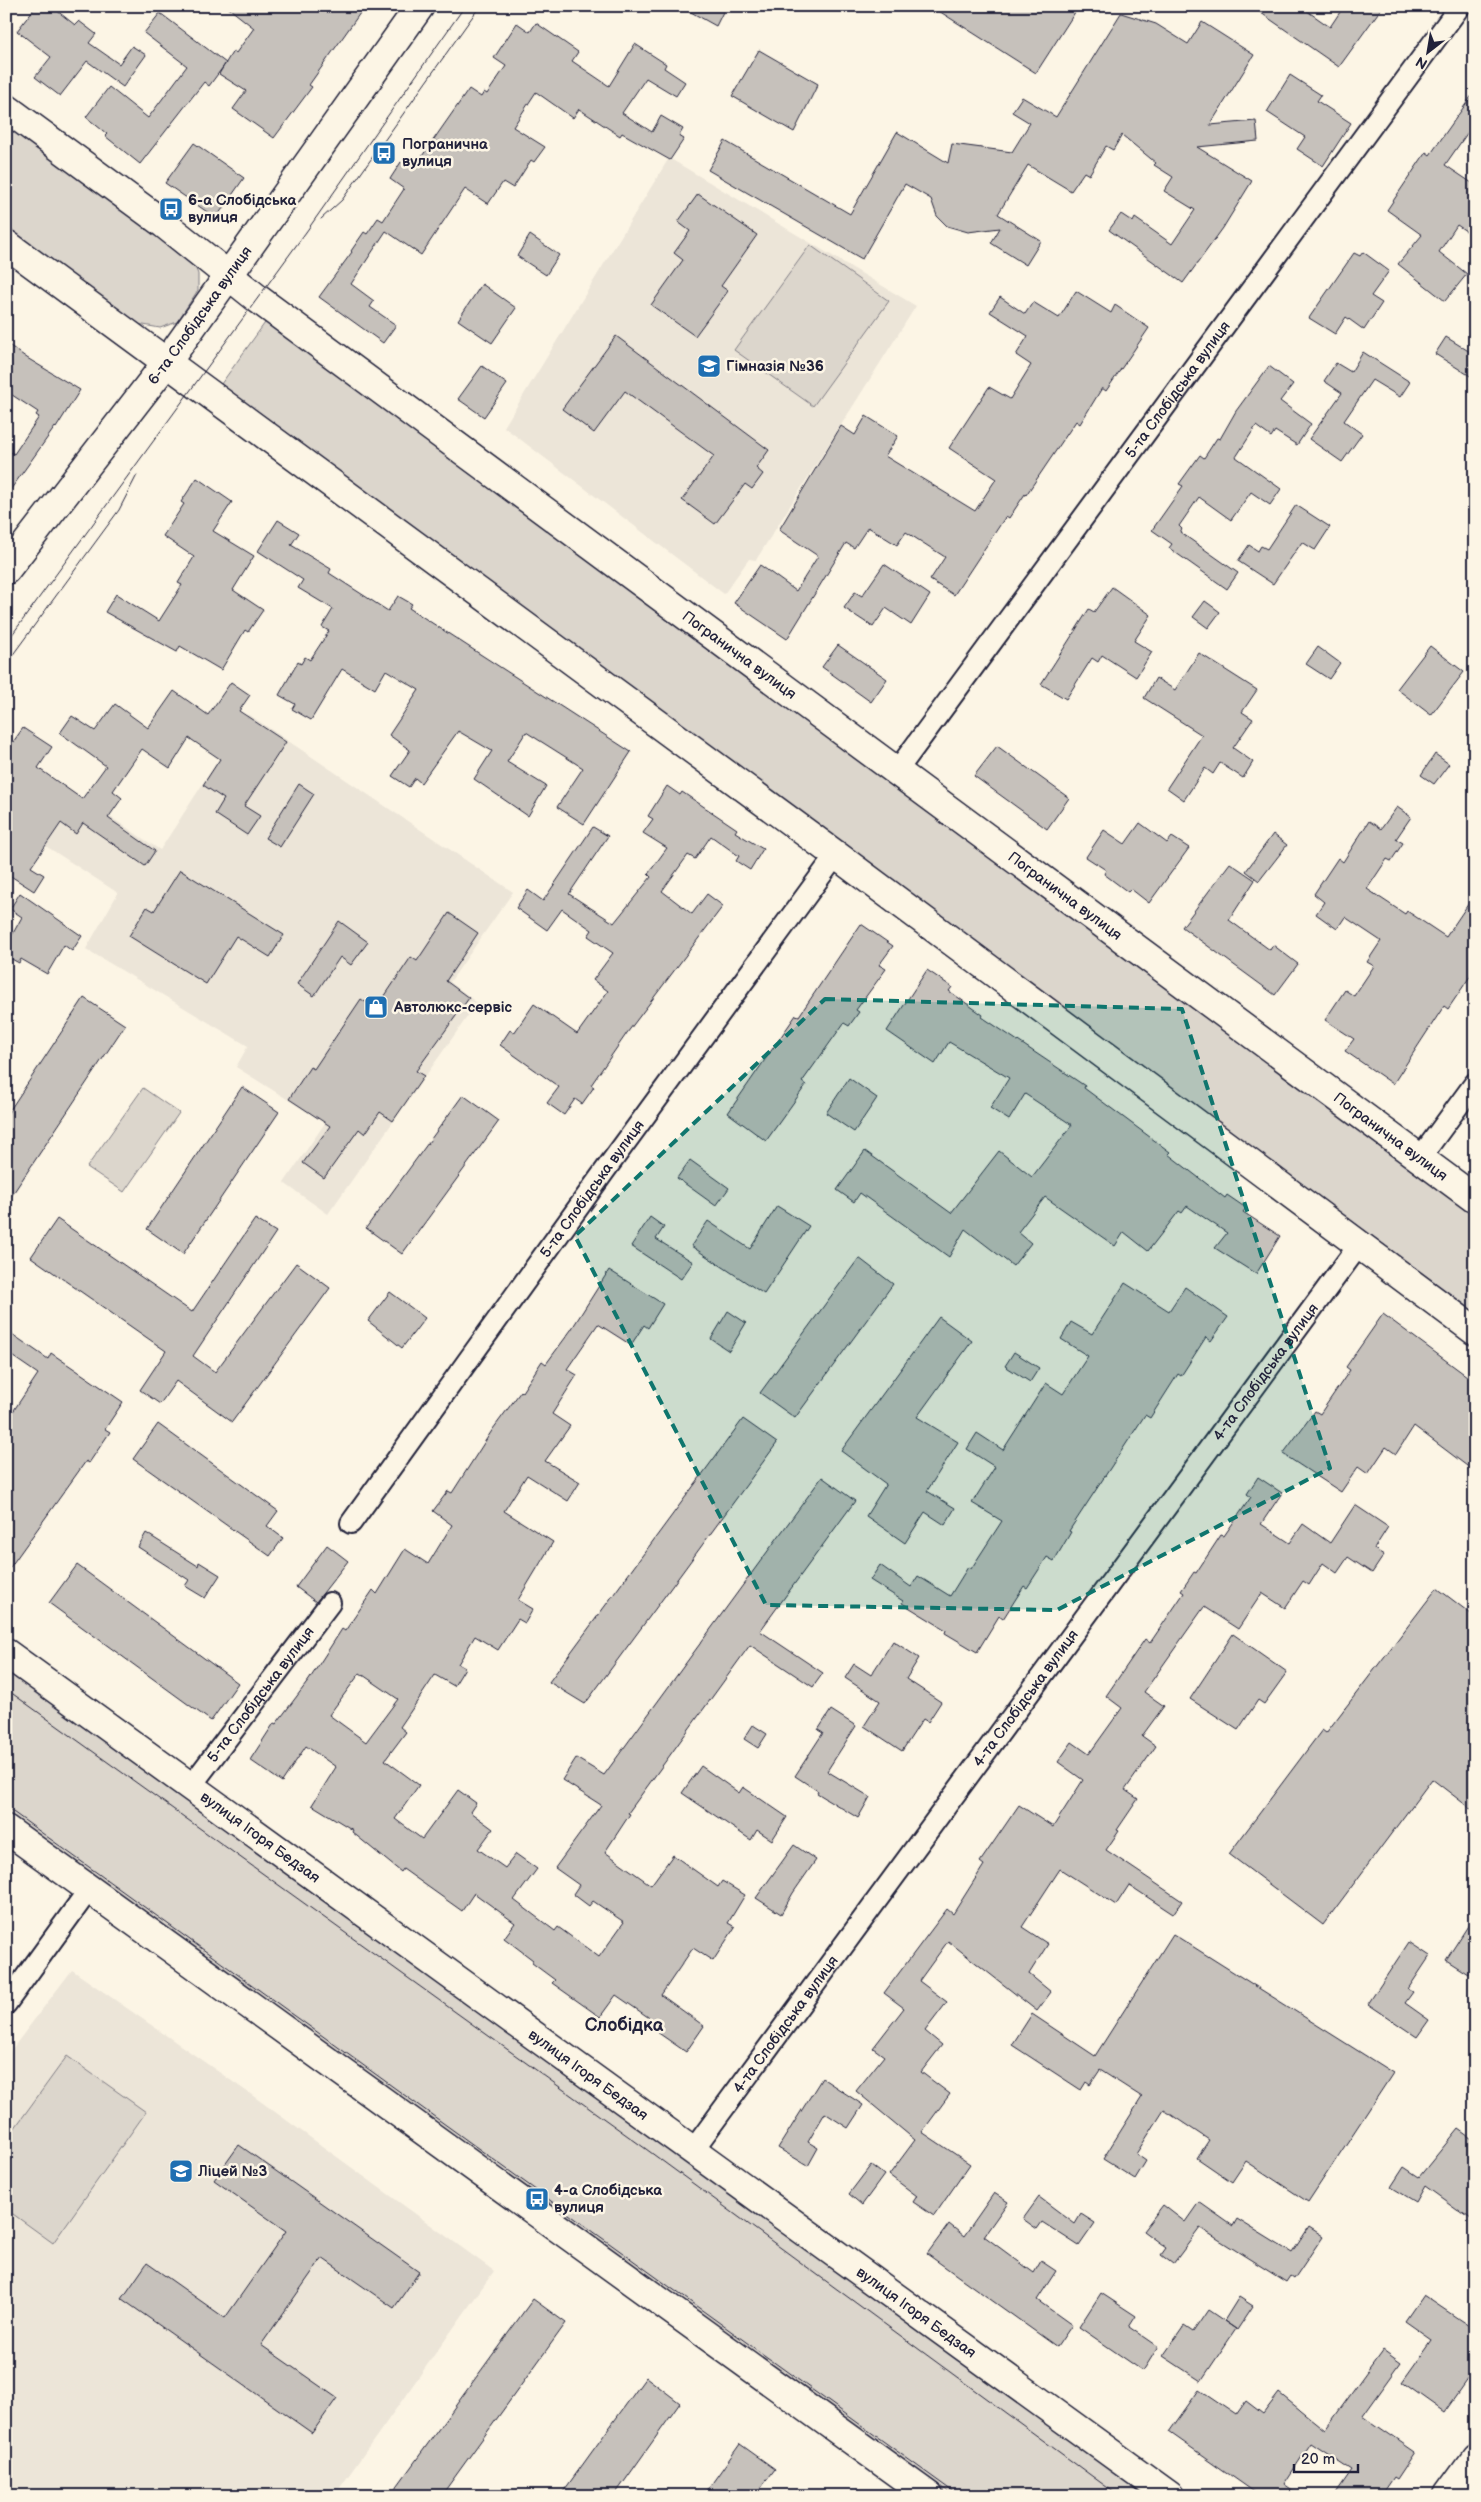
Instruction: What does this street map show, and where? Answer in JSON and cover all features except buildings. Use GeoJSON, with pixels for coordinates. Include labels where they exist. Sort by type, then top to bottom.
{"type":"FeatureCollection","features":[{"type":"Feature","properties":{"kind":"main road","name":"6-та Слобідська вулиця"},"geometry":{"type":"LineString","coordinates":[[6,570],[167,362],[230,276],[420,6]]}},
{"type":"Feature","properties":{"kind":"main road","name":"Погранична вулиця"},"geometry":{"type":"LineString","coordinates":[[6,108],[164,224],[230,276],[896,772],[1475,1199]]}},
{"type":"Feature","properties":{"kind":"main road"},"geometry":{"type":"LineString","coordinates":[[6,244],[836,855],[1475,1331]]}},
{"type":"Feature","properties":{"kind":"main road","name":"вулиця Ігоря Бедзая"},"geometry":{"type":"LineString","coordinates":[[6,1653],[1170,2496]]}},
{"type":"Feature","properties":{"kind":"main road"},"geometry":{"type":"LineString","coordinates":[[6,1829],[929,2496]]}},
{"type":"Feature","properties":{"kind":"main road"},"geometry":{"type":"LineString","coordinates":[[1448,2496],[1475,2459]]}},
{"type":"Feature","properties":{"kind":"street","name":"5-та Слобідська вулиця"},"geometry":{"type":"LineString","coordinates":[[896,772],[1460,6]]}},
{"type":"Feature","properties":{"kind":"street","name":"5-та Слобідська вулиця"},"geometry":{"type":"LineString","coordinates":[[351,1523],[611,1161],[836,855]]}},
{"type":"Feature","properties":{"kind":"street"},"geometry":{"type":"LineString","coordinates":[[1420,1158],[1475,1083]]}},
{"type":"Feature","properties":{"kind":"street","name":"4-та Слобідська вулиця"},"geometry":{"type":"LineString","coordinates":[[693,2150],[1359,1245]]}},
{"type":"Feature","properties":{"kind":"street","name":"5-та Слобідська вулиця"},"geometry":{"type":"LineString","coordinates":[[190,1786],[330,1603]]}},
{"type":"Feature","properties":{"kind":"street"},"geometry":{"type":"LineString","coordinates":[[6,2004],[90,1888]]}},
{"type":"Feature","properties":{"kind":"highlighted area"},"geometry":{"type":"Polygon","coordinates":[[[825,999],[1182,1009],[1330,1468],[1057,1610],[766,1605],[575,1236],[825,999]]]}},
{"type":"Feature","properties":{"kind":"shaded area"},"geometry":{"type":"Polygon","coordinates":[[[6,124],[192,260],[198,274],[198,290],[177,322],[160,328],[138,324],[6,227],[6,124]]]}},
{"type":"Feature","properties":{"kind":"shaded area","name":"Гімназія №36"},"geometry":{"type":"Polygon","coordinates":[[[669,158],[916,306],[756,560],[749,559],[724,594],[504,427],[669,158]]]}},
{"type":"Feature","properties":{"kind":"shaded area"},"geometry":{"type":"Polygon","coordinates":[[[810,245],[889,301],[813,406],[734,350],[810,245]]]}},
{"type":"Feature","properties":{"kind":"shaded area"},"geometry":{"type":"Polygon","coordinates":[[[267,320],[1475,1216],[1475,1312],[221,384],[267,320]]]}},
{"type":"Feature","properties":{"kind":"shaded area"},"geometry":{"type":"Polygon","coordinates":[[[248,714],[513,892],[450,982],[477,1003],[328,1214],[284,1183],[325,1123],[236,1067],[248,1046],[86,949],[118,893],[6,820],[9,749],[160,850],[248,714]]]}},
{"type":"Feature","properties":{"kind":"shaded area"},"geometry":{"type":"Polygon","coordinates":[[[143,1088],[179,1113],[124,1192],[87,1167],[143,1088]]]}},
{"type":"Feature","properties":{"kind":"shaded area"},"geometry":{"type":"Polygon","coordinates":[[[6,1666],[1149,2496],[954,2496],[6,1815],[6,1666]]]}},
{"type":"Feature","properties":{"kind":"shaded area","name":"Ліцей №3"},"geometry":{"type":"Polygon","coordinates":[[[72,1970],[249,2093],[494,2271],[334,2496],[6,2496],[6,2057],[72,1970]]]}},
{"type":"Feature","properties":{"kind":"shaded area"},"geometry":{"type":"Polygon","coordinates":[[[67,2056],[146,2112],[53,2243],[6,2209],[6,2140],[67,2056]]]}},
{"type":"Feature","properties":{"kind":"tram line"},"geometry":{"type":"LineString","coordinates":[[6,643],[306,232],[465,6]]}},
{"type":"Feature","properties":{"kind":"tram line"},"geometry":{"type":"LineString","coordinates":[[321,219],[342,200],[480,6]]}},
{"type":"Feature","properties":{"kind":"tram line"},"geometry":{"type":"LineString","coordinates":[[6,664],[119,510],[137,475]]}},
{"type":"Feature","properties":{"kind":"tram line"},"geometry":{"type":"LineString","coordinates":[[6,1689],[646,2149],[1119,2496]]}},
{"type":"Feature","properties":{"kind":"tram line"},"geometry":{"type":"LineString","coordinates":[[6,1807],[959,2496]]}},
{"type":"Feature","properties":{"kind":"place","name":"Погранична вулиця"},"geometry":{"type":"Point","coordinates":[384,153]}},
{"type":"Feature","properties":{"kind":"place","name":"6-а Слобідська вулиця"},"geometry":{"type":"Point","coordinates":[171,209]}},
{"type":"Feature","properties":{"kind":"place","name":"Гімназія №36"},"geometry":{"type":"Point","coordinates":[709,366]}},
{"type":"Feature","properties":{"kind":"place","name":"Автолюкс-сервіс"},"geometry":{"type":"Point","coordinates":[376,1007]}},
{"type":"Feature","properties":{"kind":"place","name":"Ліцей №3"},"geometry":{"type":"Point","coordinates":[181,2171]}},
{"type":"Feature","properties":{"kind":"place","name":"4-а Слобідська вулиця"},"geometry":{"type":"Point","coordinates":[537,2199]}},
{"type":"Feature","properties":{"kind":"district","name":"Слобідка"},"geometry":{"type":"Point","coordinates":[624,2025]}}]}
